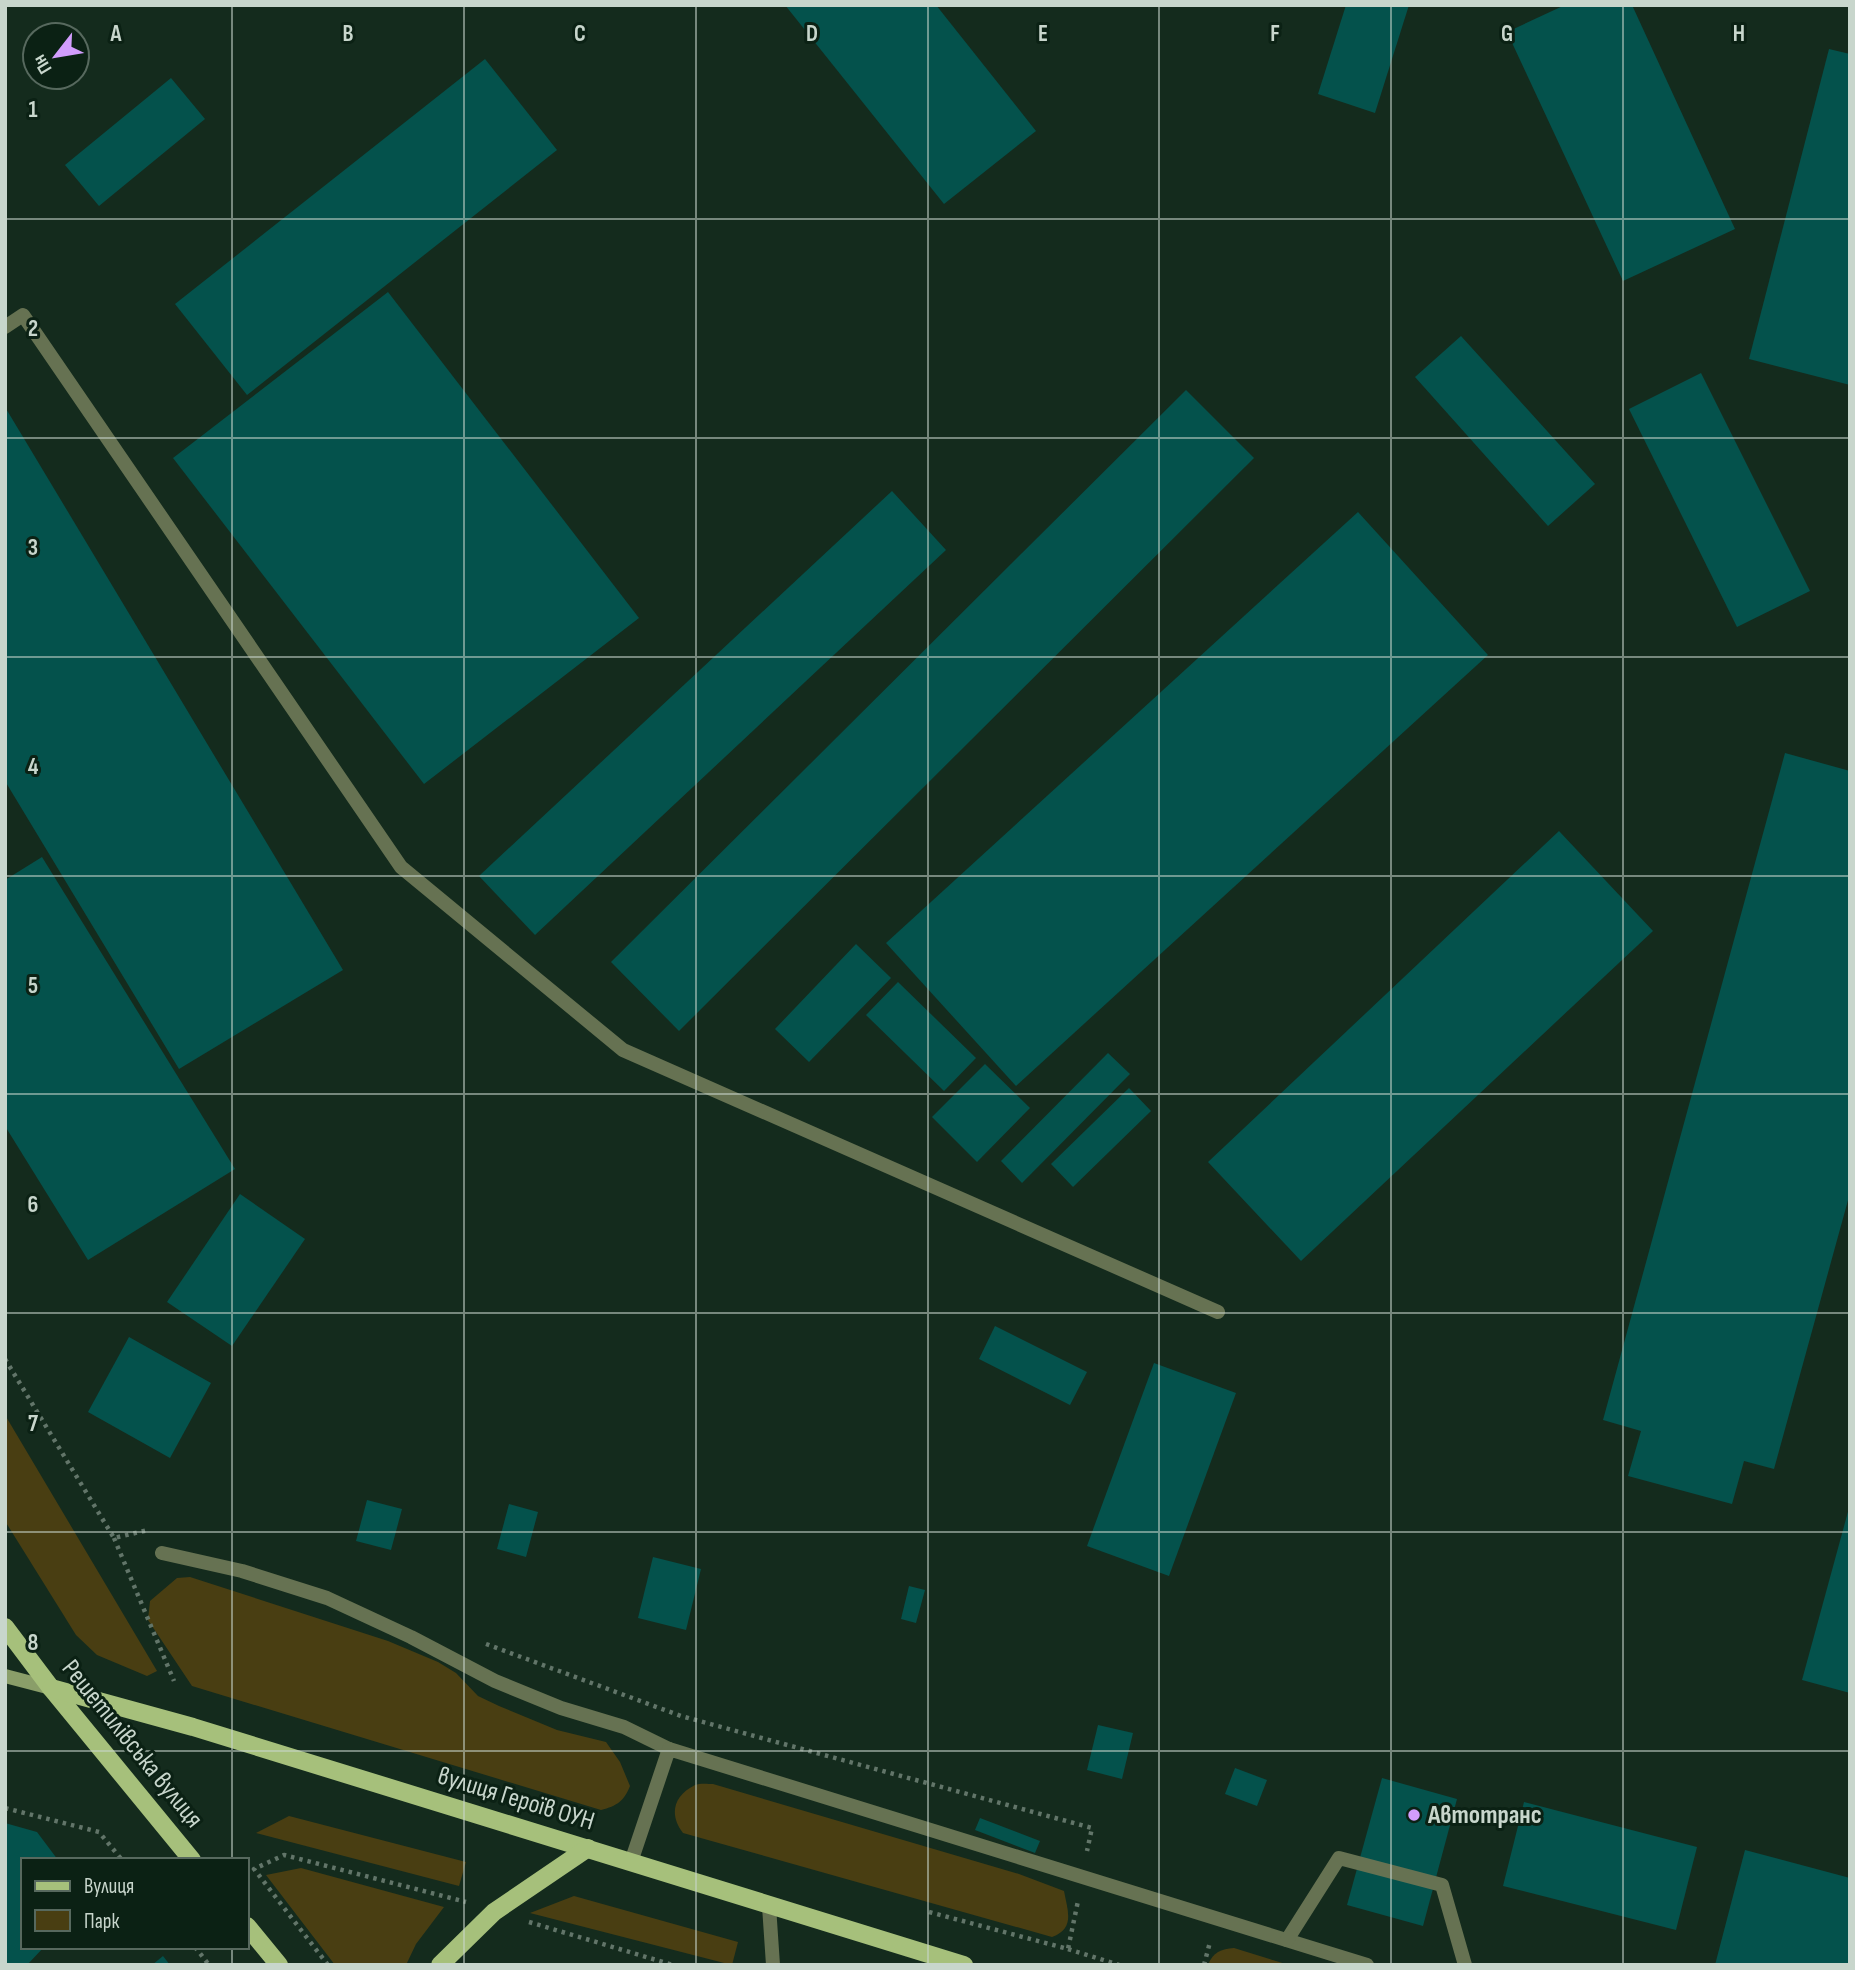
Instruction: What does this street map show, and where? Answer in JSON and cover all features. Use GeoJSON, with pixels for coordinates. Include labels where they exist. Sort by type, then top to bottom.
{"type":"FeatureCollection","features":[{"type":"Feature","properties":{"kind":"main road","name":"Решетилівська вулиця"},"geometry":{"type":"LineString","coordinates":[[5,1627],[51,1688],[190,1858]]}},
{"type":"Feature","properties":{"kind":"main road","name":"вулиця Героїв ОУН"},"geometry":{"type":"LineString","coordinates":[[51,1688],[182,1723],[964,1965]]}},
{"type":"Feature","properties":{"kind":"main road"},"geometry":{"type":"LineString","coordinates":[[440,1965],[494,1912],[587,1848]]}},
{"type":"Feature","properties":{"kind":"main road"},"geometry":{"type":"LineString","coordinates":[[248,1927],[279,1965]]}},
{"type":"Feature","properties":{"kind":"street"},"geometry":{"type":"LineString","coordinates":[[5,1676],[51,1688]]}},
{"type":"Feature","properties":{"kind":"lane"},"geometry":{"type":"LineString","coordinates":[[5,327],[23,315],[401,867],[622,1050],[1218,1312]]}},
{"type":"Feature","properties":{"kind":"lane"},"geometry":{"type":"LineString","coordinates":[[162,1553],[242,1571],[327,1598],[411,1637],[495,1681],[561,1708],[624,1727],[669,1749],[1367,1965]]}},
{"type":"Feature","properties":{"kind":"lane"},"geometry":{"type":"LineString","coordinates":[[631,1862],[669,1749]]}},
{"type":"Feature","properties":{"kind":"lane"},"geometry":{"type":"LineString","coordinates":[[1287,1940],[1339,1858],[1442,1885],[1465,1965]]}},
{"type":"Feature","properties":{"kind":"lane"},"geometry":{"type":"LineString","coordinates":[[769,1906],[773,1965]]}},
{"type":"Feature","properties":{"kind":"path"},"geometry":{"type":"LineString","coordinates":[[5,1359],[114,1538],[174,1681]]}},
{"type":"Feature","properties":{"kind":"path"},"geometry":{"type":"LineString","coordinates":[[114,1538],[153,1530]]}},
{"type":"Feature","properties":{"kind":"path"},"geometry":{"type":"LineString","coordinates":[[473,1639],[681,1716],[1092,1828],[1068,1950]]}},
{"type":"Feature","properties":{"kind":"path"},"geometry":{"type":"LineString","coordinates":[[5,1808],[99,1832],[120,1858]]}},
{"type":"Feature","properties":{"kind":"path"},"geometry":{"type":"LineString","coordinates":[[328,1965],[254,1870],[284,1855],[468,1903]]}},
{"type":"Feature","properties":{"kind":"path"},"geometry":{"type":"LineString","coordinates":[[929,1912],[1119,1965]]}},
{"type":"Feature","properties":{"kind":"path"},"geometry":{"type":"LineString","coordinates":[[526,1921],[673,1965]]}},
{"type":"Feature","properties":{"kind":"path"},"geometry":{"type":"LineString","coordinates":[[197,1949],[209,1965]]}},
{"type":"Feature","properties":{"kind":"green space"},"geometry":{"type":"Polygon","coordinates":[[[5,1415],[157,1671],[147,1676],[97,1655],[76,1635],[5,1521],[5,1415]]]}},
{"type":"Feature","properties":{"kind":"green space"},"geometry":{"type":"Polygon","coordinates":[[[190,1577],[388,1641],[438,1662],[456,1673],[478,1696],[499,1706],[557,1730],[606,1742],[620,1762],[630,1786],[628,1791],[619,1802],[601,1810],[192,1686],[148,1620],[150,1601],[177,1578],[190,1577]]]}},
{"type":"Feature","properties":{"kind":"green space"},"geometry":{"type":"Polygon","coordinates":[[[713,1784],[1019,1874],[1064,1891],[1067,1924],[1052,1937],[683,1833],[675,1813],[678,1800],[695,1785],[713,1784]]]}},
{"type":"Feature","properties":{"kind":"green space"},"geometry":{"type":"Polygon","coordinates":[[[289,1816],[466,1862],[459,1886],[256,1833],[289,1816]]]}},
{"type":"Feature","properties":{"kind":"green space"},"geometry":{"type":"Polygon","coordinates":[[[301,1868],[444,1907],[416,1944],[406,1965],[335,1965],[266,1875],[301,1868]]]}},
{"type":"Feature","properties":{"kind":"green space"},"geometry":{"type":"Polygon","coordinates":[[[574,1896],[738,1942],[732,1965],[530,1913],[574,1896]]]}},
{"type":"Feature","properties":{"kind":"green space"},"geometry":{"type":"Polygon","coordinates":[[[1234,1948],[1289,1965],[1208,1965],[1218,1952],[1234,1948]]]}},
{"type":"Feature","properties":{"kind":"building"},"geometry":{"type":"Polygon","coordinates":[[[785,5],[936,5],[1036,131],[944,204],[785,5]]]}},
{"type":"Feature","properties":{"kind":"building"},"geometry":{"type":"Polygon","coordinates":[[[1346,5],[1409,5],[1375,113],[1318,94],[1346,5]]]}},
{"type":"Feature","properties":{"kind":"building"},"geometry":{"type":"Polygon","coordinates":[[[1565,5],[1632,5],[1735,229],[1623,281],[1507,32],[1565,5]]]}},
{"type":"Feature","properties":{"kind":"building"},"geometry":{"type":"Polygon","coordinates":[[[1829,49],[1850,54],[1850,385],[1749,359],[1829,49]]]}},
{"type":"Feature","properties":{"kind":"building"},"geometry":{"type":"Polygon","coordinates":[[[485,59],[557,150],[247,395],[175,304],[485,59]]]}},
{"type":"Feature","properties":{"kind":"building"},"geometry":{"type":"Polygon","coordinates":[[[171,78],[205,119],[99,206],[65,165],[171,78]]]}},
{"type":"Feature","properties":{"kind":"building"},"geometry":{"type":"Polygon","coordinates":[[[388,292],[639,618],[424,784],[173,458],[388,292]]]}},
{"type":"Feature","properties":{"kind":"building"},"geometry":{"type":"Polygon","coordinates":[[[1461,336],[1595,484],[1548,526],[1415,377],[1461,336]]]}},
{"type":"Feature","properties":{"kind":"building"},"geometry":{"type":"Polygon","coordinates":[[[1701,373],[1810,591],[1737,627],[1629,409],[1701,373]]]}},
{"type":"Feature","properties":{"kind":"building"},"geometry":{"type":"Polygon","coordinates":[[[1186,390],[1254,458],[679,1031],[611,962],[1186,390]]]}},
{"type":"Feature","properties":{"kind":"building"},"geometry":{"type":"Polygon","coordinates":[[[5,407],[343,970],[179,1069],[5,781],[5,407]]]}},
{"type":"Feature","properties":{"kind":"building"},"geometry":{"type":"Polygon","coordinates":[[[892,491],[946,550],[535,935],[479,876],[892,491]]]}},
{"type":"Feature","properties":{"kind":"building"},"geometry":{"type":"Polygon","coordinates":[[[1358,512],[1488,655],[1016,1086],[886,943],[1358,512]]]}},
{"type":"Feature","properties":{"kind":"building"},"geometry":{"type":"Polygon","coordinates":[[[1785,753],[1850,771],[1850,1193],[1774,1469],[1744,1461],[1732,1504],[1628,1476],[1641,1431],[1603,1420],[1785,753]]]}},
{"type":"Feature","properties":{"kind":"building"},"geometry":{"type":"Polygon","coordinates":[[[1559,831],[1653,931],[1301,1261],[1208,1162],[1559,831]]]}},
{"type":"Feature","properties":{"kind":"building"},"geometry":{"type":"Polygon","coordinates":[[[42,857],[235,1169],[88,1260],[5,1126],[5,880],[42,857]]]}},
{"type":"Feature","properties":{"kind":"building"},"geometry":{"type":"Polygon","coordinates":[[[856,944],[891,978],[809,1062],[775,1029],[856,944]]]}},
{"type":"Feature","properties":{"kind":"building"},"geometry":{"type":"Polygon","coordinates":[[[898,982],[976,1058],[944,1091],[866,1015],[898,982]]]}},
{"type":"Feature","properties":{"kind":"building"},"geometry":{"type":"Polygon","coordinates":[[[1108,1053],[1130,1074],[1022,1183],[1001,1161],[1108,1053]]]}},
{"type":"Feature","properties":{"kind":"building"},"geometry":{"type":"Polygon","coordinates":[[[985,1064],[1030,1108],[977,1162],[932,1117],[985,1064]]]}},
{"type":"Feature","properties":{"kind":"building"},"geometry":{"type":"Polygon","coordinates":[[[1129,1088],[1151,1111],[1073,1187],[1051,1164],[1129,1088]]]}},
{"type":"Feature","properties":{"kind":"building"},"geometry":{"type":"Polygon","coordinates":[[[240,1194],[305,1239],[232,1346],[167,1302],[240,1194]]]}},
{"type":"Feature","properties":{"kind":"building"},"geometry":{"type":"Polygon","coordinates":[[[995,1326],[1087,1372],[1070,1405],[979,1359],[995,1326]]]}},
{"type":"Feature","properties":{"kind":"building"},"geometry":{"type":"Polygon","coordinates":[[[129,1337],[211,1383],[170,1458],[88,1412],[129,1337]]]}},
{"type":"Feature","properties":{"kind":"building"},"geometry":{"type":"Polygon","coordinates":[[[1154,1363],[1236,1393],[1169,1576],[1087,1546],[1154,1363]]]}},
{"type":"Feature","properties":{"kind":"building"},"geometry":{"type":"Polygon","coordinates":[[[367,1500],[402,1509],[391,1550],[356,1541],[367,1500]]]}},
{"type":"Feature","properties":{"kind":"building"},"geometry":{"type":"Polygon","coordinates":[[[509,1504],[538,1512],[526,1557],[497,1549],[509,1504]]]}},
{"type":"Feature","properties":{"kind":"building"},"geometry":{"type":"Polygon","coordinates":[[[1850,1508],[1850,1693],[1802,1680],[1850,1508]]]}},
{"type":"Feature","properties":{"kind":"building"},"geometry":{"type":"Polygon","coordinates":[[[653,1557],[701,1569],[686,1630],[638,1618],[653,1557]]]}},
{"type":"Feature","properties":{"kind":"building"},"geometry":{"type":"Polygon","coordinates":[[[909,1586],[925,1590],[916,1623],[901,1619],[909,1586]]]}},
{"type":"Feature","properties":{"kind":"building"},"geometry":{"type":"Polygon","coordinates":[[[1098,1725],[1133,1733],[1122,1779],[1087,1770],[1098,1725]]]}},
{"type":"Feature","properties":{"kind":"building"},"geometry":{"type":"Polygon","coordinates":[[[1235,1768],[1267,1780],[1257,1806],[1225,1794],[1235,1768]]]}},
{"type":"Feature","properties":{"kind":"building"},"geometry":{"type":"Polygon","coordinates":[[[1382,1778],[1457,1799],[1423,1926],[1347,1905],[1382,1778]]]}},
{"type":"Feature","properties":{"kind":"building"},"geometry":{"type":"Polygon","coordinates":[[[1524,1802],[1697,1847],[1676,1930],[1503,1886],[1524,1802]]]}},
{"type":"Feature","properties":{"kind":"building"},"geometry":{"type":"Polygon","coordinates":[[[980,1818],[1040,1841],[1035,1853],[975,1830],[980,1818]]]}},
{"type":"Feature","properties":{"kind":"building"},"geometry":{"type":"Polygon","coordinates":[[[5,1823],[37,1832],[56,1858],[21,1858],[21,1949],[42,1949],[27,1965],[5,1965],[5,1823]]]}},
{"type":"Feature","properties":{"kind":"building"},"geometry":{"type":"Polygon","coordinates":[[[1745,1850],[1850,1878],[1850,1965],[1715,1965],[1745,1850]]]}},
{"type":"Feature","properties":{"kind":"building"},"geometry":{"type":"Polygon","coordinates":[[[163,1956],[170,1965],[152,1965],[163,1956]]]}},
{"type":"Feature","properties":{"kind":"place","name":"Автотранс"},"geometry":{"type":"Point","coordinates":[1414,1815]}}]}
